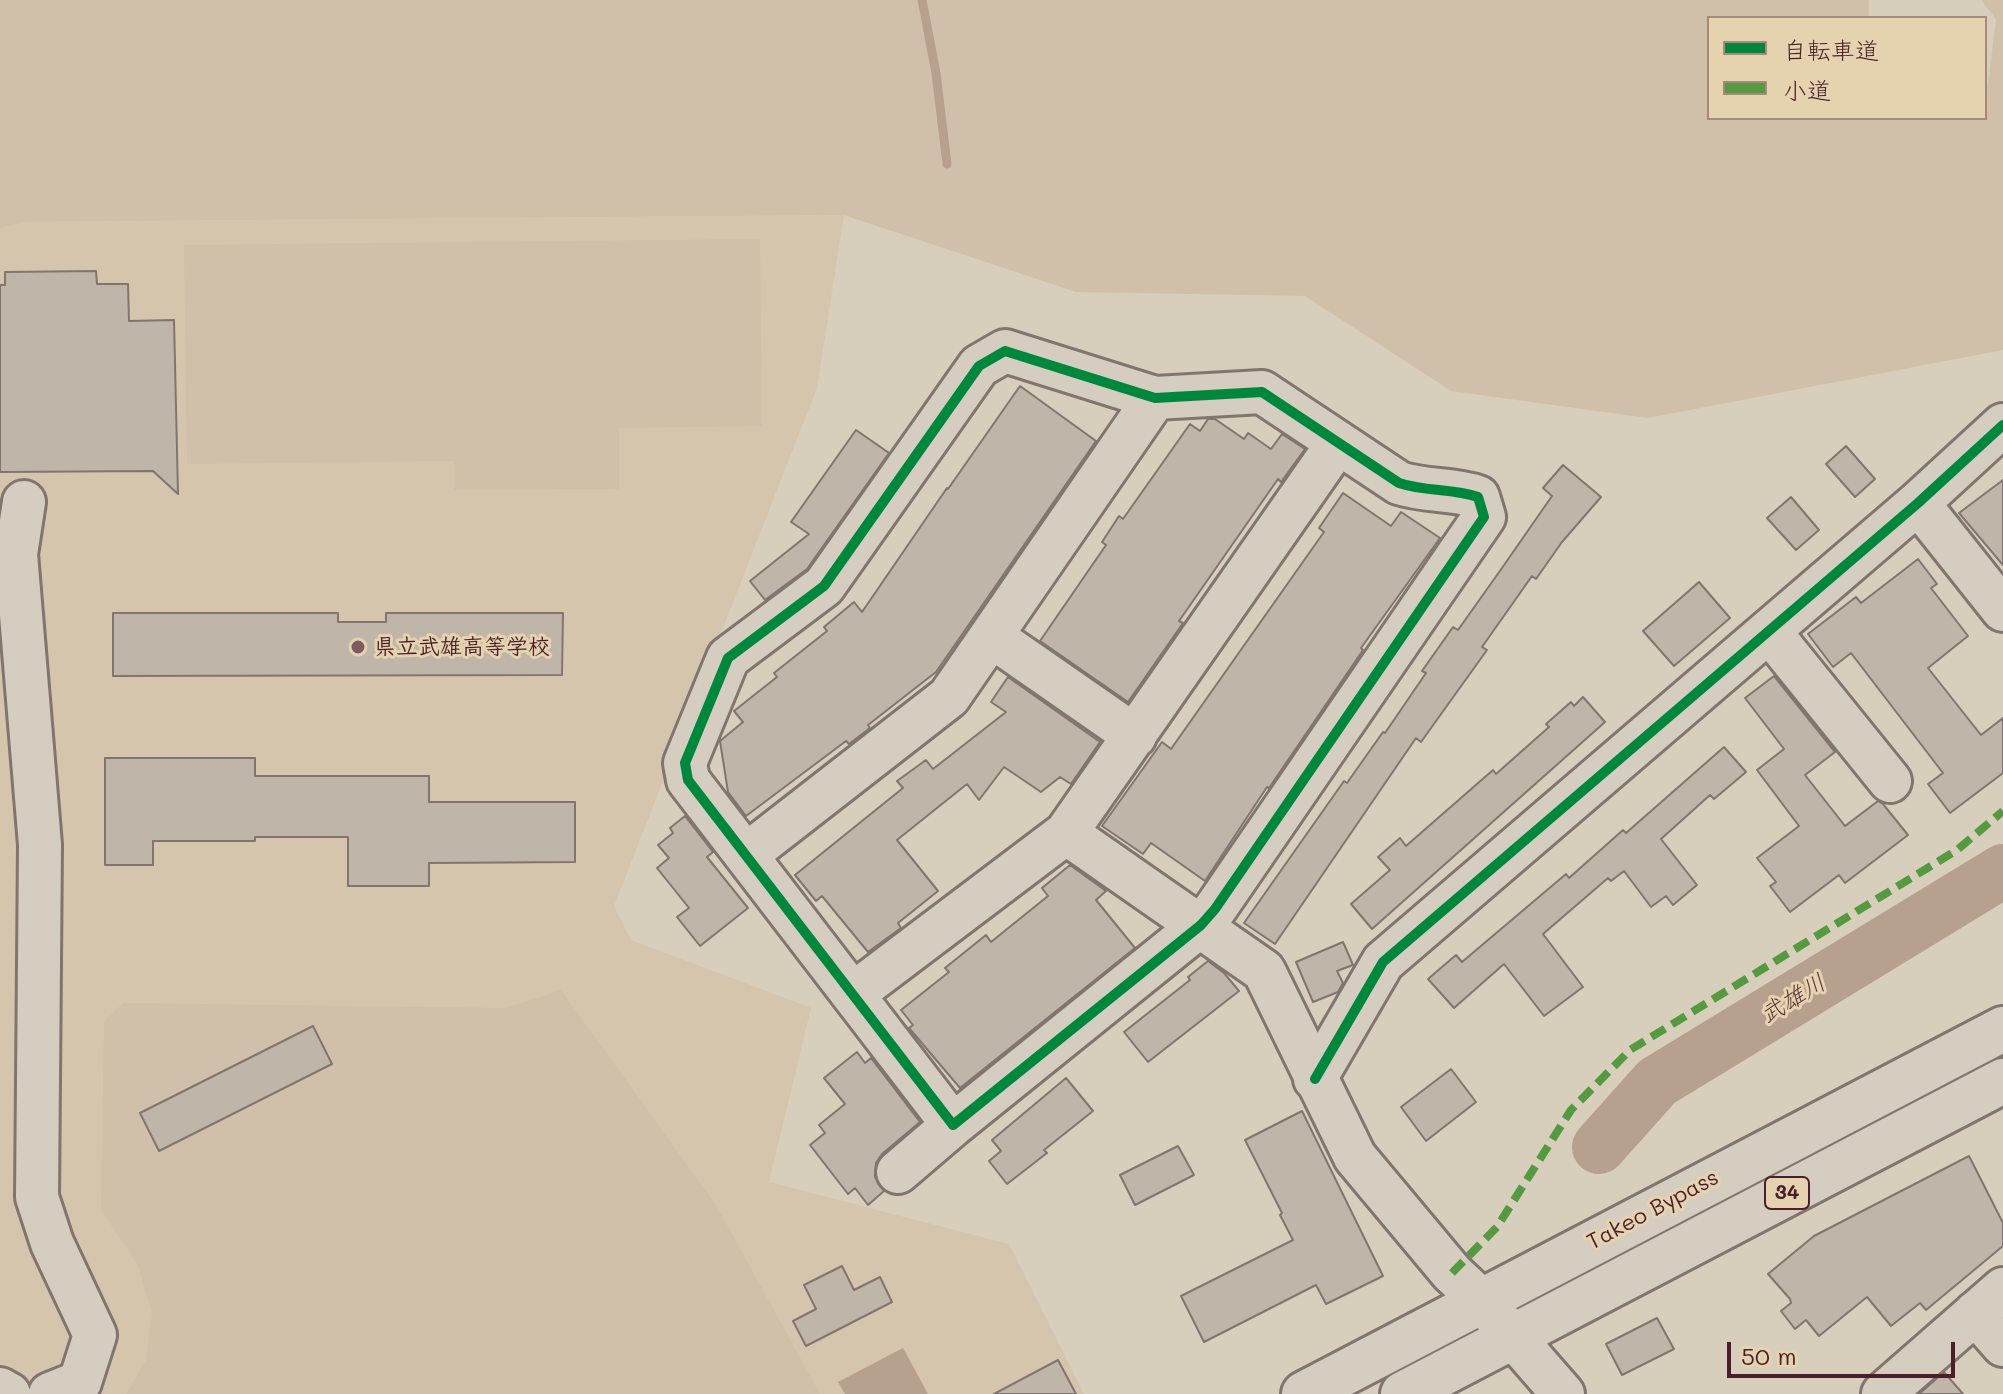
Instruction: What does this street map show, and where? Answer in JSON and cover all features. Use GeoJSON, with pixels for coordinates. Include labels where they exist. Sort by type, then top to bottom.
{"type":"FeatureCollection","features":[{"type":"Feature","properties":{"kind":"highway","name":"Takeo Bypass"},"geometry":{"type":"LineString","coordinates":[[1304,1394],[2003,1029]]}},
{"type":"Feature","properties":{"kind":"highway","name":"Takeo Bypass"},"geometry":{"type":"LineString","coordinates":[[1403,1394],[2003,1081]]}},
{"type":"Feature","properties":{"kind":"street"},"geometry":{"type":"LineString","coordinates":[[898,1172],[1201,925],[1215,909],[1484,517],[1478,497],[1461,491],[1419,490],[1399,483],[1262,392],[1155,398],[1005,351],[979,366],[824,586],[728,658],[685,763],[688,780],[953,1125]]}},
{"type":"Feature","properties":{"kind":"street"},"geometry":{"type":"LineString","coordinates":[[746,855],[949,697],[1155,398]]}},
{"type":"Feature","properties":{"kind":"street"},"geometry":{"type":"LineString","coordinates":[[1315,1079],[1383,962],[1918,503],[2003,425]]}},
{"type":"Feature","properties":{"kind":"street"},"geometry":{"type":"LineString","coordinates":[[853,994],[1066,833],[1338,443]]}},
{"type":"Feature","properties":{"kind":"street"},"geometry":{"type":"LineString","coordinates":[[24,502],[16,554],[40,845],[37,1197],[52,1243],[95,1335],[80,1382],[50,1394]]}},
{"type":"Feature","properties":{"kind":"street"},"geometry":{"type":"LineString","coordinates":[[1918,503],[2003,610]]}},
{"type":"Feature","properties":{"kind":"street"},"geometry":{"type":"LineString","coordinates":[[1769,631],[1890,781]]}},
{"type":"Feature","properties":{"kind":"street"},"geometry":{"type":"LineString","coordinates":[[991,636],[1135,736]]}},
{"type":"Feature","properties":{"kind":"street"},"geometry":{"type":"LineString","coordinates":[[1066,833],[1264,971],[1355,1157],[1452,1273],[1482,1301],[1563,1394]]}},
{"type":"Feature","properties":{"kind":"street"},"geometry":{"type":"LineString","coordinates":[[1883,1394],[1989,1301],[2003,1345]]}},
{"type":"Feature","properties":{"kind":"street"},"geometry":{"type":"LineString","coordinates":[[0,1389],[9,1394]]}},
{"type":"Feature","properties":{"kind":"shaded area"},"geometry":{"type":"Polygon","coordinates":[[[0,0],[1869,0],[1869,16],[1707,16],[1707,120],[1987,120],[1987,84],[1996,19],[1981,0],[2003,0],[2003,350],[1648,418],[1451,391],[1305,296],[1076,292],[844,215],[24,222],[0,228],[0,0]]]}},
{"type":"Feature","properties":{"kind":"shaded area","name":"県立武雄高等学校"},"geometry":{"type":"Polygon","coordinates":[[[844,215],[817,388],[614,906],[631,940],[811,1008],[769,1182],[1009,1244],[1084,1394],[0,1394],[0,228],[24,222],[844,215]]]}},
{"type":"Feature","properties":{"kind":"shaded area"},"geometry":{"type":"Polygon","coordinates":[[[760,239],[762,426],[619,428],[619,489],[454,490],[454,461],[187,464],[184,245],[760,239]]]}},
{"type":"Feature","properties":{"kind":"shaded area"},"geometry":{"type":"Polygon","coordinates":[[[561,990],[716,1205],[820,1394],[126,1394],[146,1360],[152,1314],[138,1265],[101,1210],[104,1022],[123,1003],[506,1008],[561,990]]]}},
{"type":"Feature","properties":{"kind":"shaded area"},"geometry":{"type":"Polygon","coordinates":[[[903,1348],[928,1394],[845,1394],[838,1382],[903,1348]]]}},
{"type":"Feature","properties":{"kind":"building"},"geometry":{"type":"Polygon","coordinates":[[[96,271],[97,284],[128,284],[129,321],[174,320],[178,494],[153,471],[0,472],[0,285],[5,285],[5,272],[96,271]]]}},
{"type":"Feature","properties":{"kind":"building"},"geometry":{"type":"Polygon","coordinates":[[[1020,386],[1096,441],[936,672],[868,725],[870,728],[849,744],[846,741],[746,816],[728,792],[720,741],[743,722],[734,711],[777,677],[774,673],[827,631],[824,627],[854,602],[862,612],[1020,386]]]}},
{"type":"Feature","properties":{"kind":"building"},"geometry":{"type":"Polygon","coordinates":[[[1208,419],[1215,419],[1244,439],[1248,433],[1271,449],[1282,434],[1305,449],[1281,482],[1278,479],[1179,621],[1183,623],[1128,702],[1040,641],[1106,545],[1102,542],[1119,516],[1123,519],[1190,424],[1200,431],[1208,419]]]}},
{"type":"Feature","properties":{"kind":"building"},"geometry":{"type":"Polygon","coordinates":[[[856,430],[889,453],[807,569],[765,600],[750,581],[809,534],[791,522],[856,430]]]}},
{"type":"Feature","properties":{"kind":"building"},"geometry":{"type":"Polygon","coordinates":[[[1846,446],[1875,479],[1855,497],[1826,464],[1846,446]]]}},
{"type":"Feature","properties":{"kind":"building"},"geometry":{"type":"Polygon","coordinates":[[[1563,465],[1601,497],[1562,542],[1536,579],[1532,576],[1482,647],[1487,650],[1421,742],[1416,738],[1275,944],[1244,923],[1344,781],[1347,783],[1385,733],[1453,627],[1458,630],[1502,568],[1552,496],[1543,488],[1563,465]]]}},
{"type":"Feature","properties":{"kind":"building"},"geometry":{"type":"Polygon","coordinates":[[[2003,480],[2003,565],[1959,513],[2003,480]]]}},
{"type":"Feature","properties":{"kind":"building"},"geometry":{"type":"Polygon","coordinates":[[[1343,493],[1391,526],[1401,512],[1440,538],[1361,648],[1363,650],[1205,881],[1151,843],[1143,854],[1102,826],[1162,742],[1171,749],[1324,532],[1319,528],[1343,493]]]}},
{"type":"Feature","properties":{"kind":"building"},"geometry":{"type":"Polygon","coordinates":[[[1791,497],[1819,530],[1796,550],[1767,518],[1791,497]]]}},
{"type":"Feature","properties":{"kind":"building"},"geometry":{"type":"Polygon","coordinates":[[[1918,559],[1937,584],[1931,588],[1968,636],[1928,668],[1981,735],[2003,718],[2003,773],[1950,813],[1928,784],[1943,773],[1851,653],[1833,667],[1808,634],[1856,597],[1861,603],[1918,559]]]}},
{"type":"Feature","properties":{"kind":"building"},"geometry":{"type":"Polygon","coordinates":[[[1699,582],[1730,618],[1674,666],[1643,631],[1699,582]]]}},
{"type":"Feature","properties":{"kind":"building"},"geometry":{"type":"Polygon","coordinates":[[[113,613],[338,613],[338,622],[386,622],[386,613],[563,613],[562,675],[113,676],[113,613]]]}},
{"type":"Feature","properties":{"kind":"building"},"geometry":{"type":"Polygon","coordinates":[[[1774,676],[1835,752],[1805,775],[1845,826],[1878,801],[1908,835],[1845,883],[1839,875],[1790,912],[1770,886],[1776,882],[1757,858],[1799,826],[1757,770],[1784,749],[1745,698],[1774,676]]]}},
{"type":"Feature","properties":{"kind":"building"},"geometry":{"type":"Polygon","coordinates":[[[1008,677],[1100,742],[1071,784],[1060,777],[1041,792],[1004,767],[979,800],[967,784],[897,840],[938,891],[898,923],[901,928],[868,952],[822,896],[816,901],[795,875],[903,788],[897,781],[926,760],[933,769],[1006,712],[991,702],[1008,677]]]}},
{"type":"Feature","properties":{"kind":"building"},"geometry":{"type":"Polygon","coordinates":[[[1583,697],[1605,722],[1372,929],[1351,904],[1390,870],[1378,857],[1400,838],[1406,846],[1493,770],[1496,774],[1549,727],[1546,724],[1571,702],[1574,706],[1583,697]]]}},
{"type":"Feature","properties":{"kind":"building"},"geometry":{"type":"Polygon","coordinates":[[[1724,747],[1746,772],[1714,799],[1710,795],[1661,839],[1697,885],[1673,905],[1666,896],[1651,907],[1624,871],[1611,881],[1608,878],[1543,934],[1583,987],[1544,1016],[1504,964],[1454,1008],[1428,979],[1456,955],[1462,962],[1566,874],[1569,878],[1623,830],[1626,833],[1724,747]]]}},
{"type":"Feature","properties":{"kind":"building"},"geometry":{"type":"Polygon","coordinates":[[[105,758],[255,758],[255,776],[429,776],[429,802],[575,802],[575,862],[429,863],[429,886],[348,886],[348,837],[255,837],[255,841],[153,841],[153,865],[105,865],[105,758]]]}},
{"type":"Feature","properties":{"kind":"building"},"geometry":{"type":"Polygon","coordinates":[[[685,816],[713,852],[707,857],[748,908],[700,946],[677,917],[689,908],[657,868],[669,858],[658,845],[673,833],[670,828],[685,816]]]}},
{"type":"Feature","properties":{"kind":"building"},"geometry":{"type":"Polygon","coordinates":[[[1070,865],[1106,891],[1096,900],[1135,948],[960,1088],[909,1028],[913,1025],[901,1010],[949,972],[945,968],[986,935],[991,942],[1048,896],[1042,888],[1070,865]]]}},
{"type":"Feature","properties":{"kind":"building"},"geometry":{"type":"Polygon","coordinates":[[[1343,942],[1353,965],[1337,971],[1343,983],[1338,992],[1313,1002],[1296,962],[1343,942]]]}},
{"type":"Feature","properties":{"kind":"building"},"geometry":{"type":"Polygon","coordinates":[[[1208,961],[1224,973],[1239,991],[1148,1062],[1124,1032],[1190,980],[1188,977],[1208,961]]]}},
{"type":"Feature","properties":{"kind":"building"},"geometry":{"type":"Polygon","coordinates":[[[313,1026],[332,1064],[159,1151],[140,1113],[313,1026]]]}},
{"type":"Feature","properties":{"kind":"building"},"geometry":{"type":"Polygon","coordinates":[[[857,1052],[865,1063],[871,1058],[920,1122],[882,1154],[876,1163],[875,1177],[884,1191],[868,1205],[855,1188],[848,1194],[810,1145],[825,1133],[819,1125],[845,1104],[824,1078],[857,1052]]]}},
{"type":"Feature","properties":{"kind":"building"},"geometry":{"type":"Polygon","coordinates":[[[1451,1069],[1476,1102],[1426,1141],[1401,1107],[1451,1069]]]}},
{"type":"Feature","properties":{"kind":"building"},"geometry":{"type":"Polygon","coordinates":[[[1066,1078],[1093,1111],[1007,1184],[989,1161],[1001,1151],[992,1140],[1066,1078]]]}},
{"type":"Feature","properties":{"kind":"building"},"geometry":{"type":"Polygon","coordinates":[[[1302,1111],[1383,1276],[1326,1304],[1316,1285],[1204,1342],[1181,1296],[1293,1240],[1245,1140],[1302,1111]]]}},
{"type":"Feature","properties":{"kind":"building"},"geometry":{"type":"Polygon","coordinates":[[[1178,1146],[1194,1175],[1135,1205],[1120,1175],[1178,1146]]]}},
{"type":"Feature","properties":{"kind":"building"},"geometry":{"type":"Polygon","coordinates":[[[1969,1156],[2003,1223],[2003,1246],[1926,1310],[1920,1303],[1891,1326],[1867,1297],[1819,1336],[1806,1320],[1795,1329],[1781,1311],[1791,1303],[1790,1299],[1768,1274],[1814,1236],[1969,1156]]]}},
{"type":"Feature","properties":{"kind":"building"},"geometry":{"type":"Polygon","coordinates":[[[842,1266],[854,1290],[880,1277],[892,1302],[806,1346],[793,1321],[816,1309],[804,1285],[842,1266]]]}},
{"type":"Feature","properties":{"kind":"building"},"geometry":{"type":"Polygon","coordinates":[[[1657,1318],[1674,1349],[1622,1375],[1606,1344],[1657,1318]]]}},
{"type":"Feature","properties":{"kind":"building"},"geometry":{"type":"Polygon","coordinates":[[[1058,1360],[1076,1394],[994,1394],[1058,1360]]]}},
{"type":"Feature","properties":{"kind":"building"},"geometry":{"type":"Polygon","coordinates":[[[1944,1372],[1963,1394],[1919,1394],[1944,1372]]]}},
{"type":"Feature","properties":{"kind":"waterway"},"geometry":{"type":"LineString","coordinates":[[922,0],[936,73],[947,164]]}},
{"type":"Feature","properties":{"kind":"waterway","name":"武雄川"},"geometry":{"type":"LineString","coordinates":[[1599,1147],[1657,1082],[2003,871]]}},
{"type":"Feature","properties":{"kind":"marked path"},"geometry":{"type":"LineString","coordinates":[[1452,1273],[1497,1227],[1571,1110],[1630,1050],[1957,850],[2003,811]]}},
{"type":"Feature","properties":{"kind":"cycle path"},"geometry":{"type":"LineString","coordinates":[[1005,351],[1155,398],[1262,392],[1399,483],[1478,497],[1484,517],[1215,909],[1201,925],[953,1125],[688,780],[685,763],[728,658],[824,586],[979,366],[1005,351]]}},
{"type":"Feature","properties":{"kind":"cycle path"},"geometry":{"type":"LineString","coordinates":[[1315,1079],[1383,962],[1918,503],[2003,425]]}},
{"type":"Feature","properties":{"kind":"place","name":"県立武雄高等学校"},"geometry":{"type":"Point","coordinates":[358,647]}}]}
